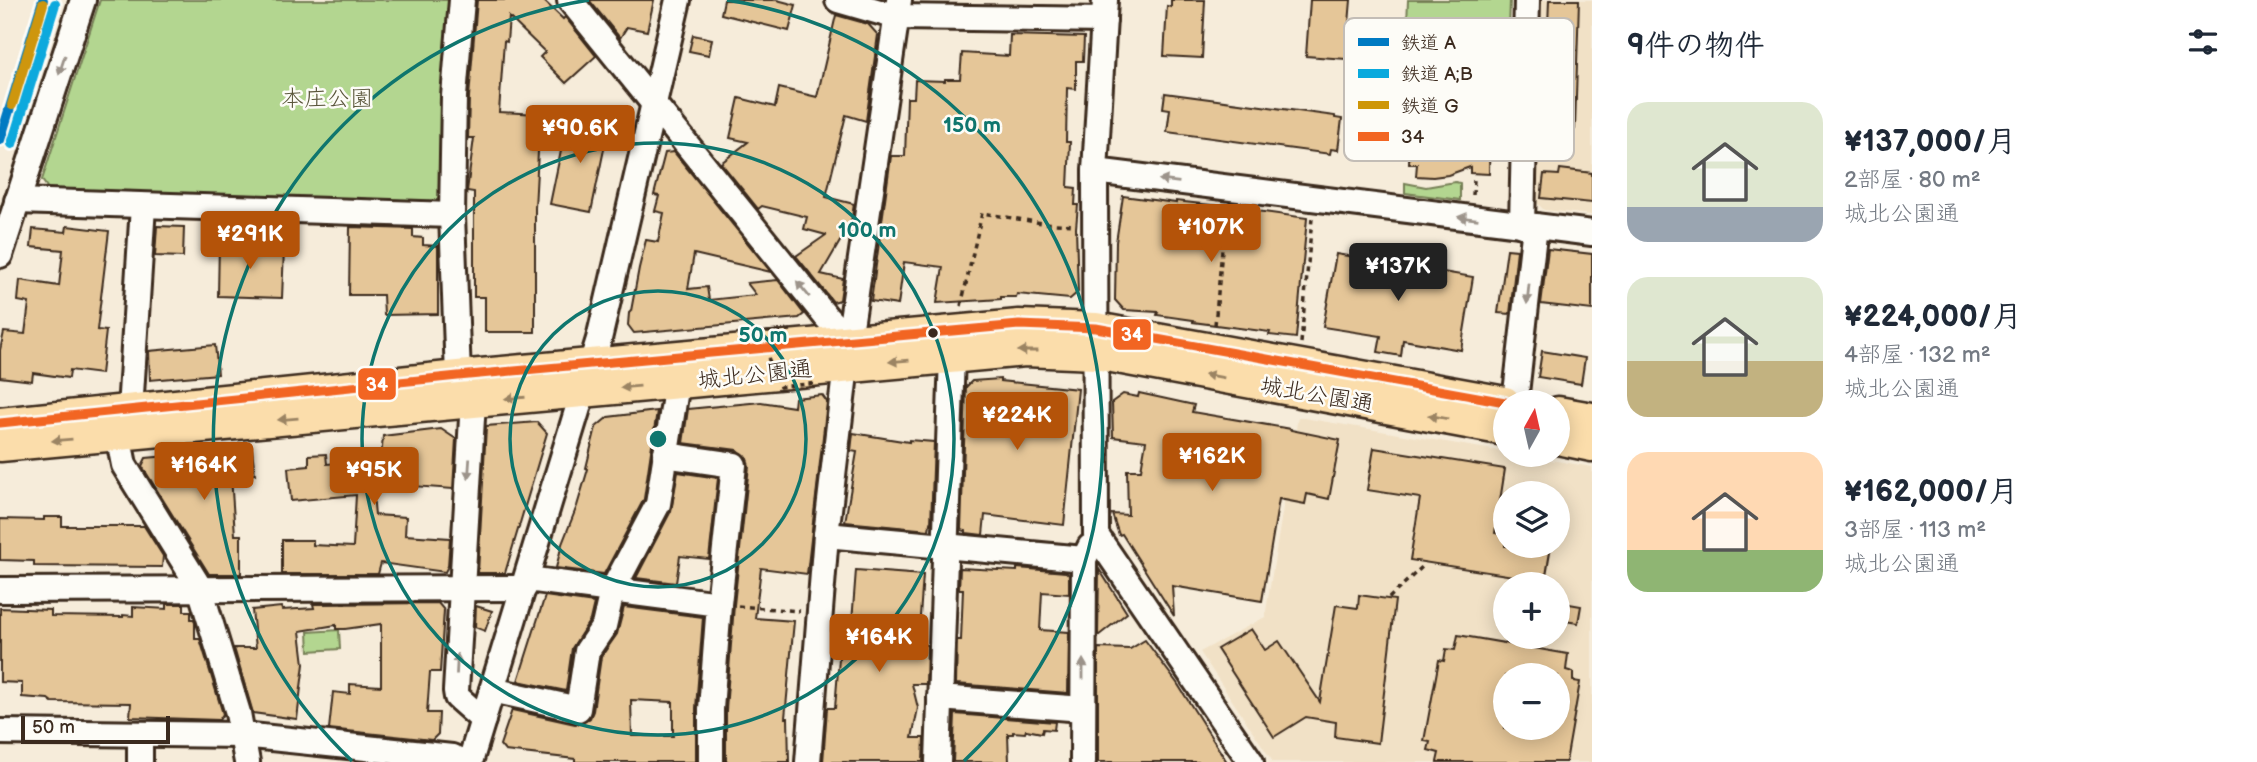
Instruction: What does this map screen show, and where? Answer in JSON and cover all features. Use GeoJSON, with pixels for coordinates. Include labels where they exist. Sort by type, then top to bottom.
{"type":"FeatureCollection","features":[{"type":"Feature","properties":{"kind":"main road","name":"城北公園通"},"geometry":{"type":"LineString","coordinates":[[587,378],[677,383],[1019,325],[1493,427]]}},
{"type":"Feature","properties":{"kind":"main road","name":"城北公園通"},"geometry":{"type":"LineString","coordinates":[[0,423],[124,422],[848,353],[952,356],[1025,351],[1096,341],[1493,400]]}},
{"type":"Feature","properties":{"kind":"main road"},"geometry":{"type":"LineString","coordinates":[[1570,414],[1592,418]]}},
{"type":"Feature","properties":{"kind":"main road","name":"城北公園通"},"geometry":{"type":"LineString","coordinates":[[0,446],[124,422]]}},
{"type":"Feature","properties":{"kind":"main road"},"geometry":{"type":"LineString","coordinates":[[1570,441],[1592,446]]}},
{"type":"Feature","properties":{"kind":"street"},"geometry":{"type":"LineString","coordinates":[[0,255],[83,0]]}},
{"type":"Feature","properties":{"kind":"street"},"geometry":{"type":"LineString","coordinates":[[462,0],[454,96],[452,215],[465,389],[456,691],[457,696],[483,720]]}},
{"type":"Feature","properties":{"kind":"street"},"geometry":{"type":"LineString","coordinates":[[569,0],[827,318],[848,353]]}},
{"type":"Feature","properties":{"kind":"street"},"geometry":{"type":"LineString","coordinates":[[470,762],[599,339],[678,0]]}},
{"type":"Feature","properties":{"kind":"street"},"geometry":{"type":"LineString","coordinates":[[838,0],[898,8],[1105,10],[1095,172],[1096,535],[1084,559],[1083,762]]}},
{"type":"Feature","properties":{"kind":"street"},"geometry":{"type":"LineString","coordinates":[[1527,0],[1527,18]]}},
{"type":"Feature","properties":{"kind":"street"},"geometry":{"type":"LineString","coordinates":[[808,762],[826,535],[848,353],[898,8]]}},
{"type":"Feature","properties":{"kind":"street"},"geometry":{"type":"LineString","coordinates":[[1517,390],[1529,225],[1528,161]]}},
{"type":"Feature","properties":{"kind":"street"},"geometry":{"type":"LineString","coordinates":[[1095,172],[1592,233]]}},
{"type":"Feature","properties":{"kind":"street"},"geometry":{"type":"LineString","coordinates":[[17,201],[452,215]]}},
{"type":"Feature","properties":{"kind":"street"},"geometry":{"type":"LineString","coordinates":[[142,206],[124,422],[124,465],[200,589],[243,735],[247,762]]}},
{"type":"Feature","properties":{"kind":"street"},"geometry":{"type":"LineString","coordinates":[[938,762],[952,356]]}},
{"type":"Feature","properties":{"kind":"street"},"geometry":{"type":"LineString","coordinates":[[492,690],[578,709],[587,651],[604,626],[612,591],[658,504],[677,383]]}},
{"type":"Feature","properties":{"kind":"street"},"geometry":{"type":"LineString","coordinates":[[665,455],[734,466],[719,604],[711,762]]}},
{"type":"Feature","properties":{"kind":"street"},"geometry":{"type":"LineString","coordinates":[[826,535],[1084,559]]}},
{"type":"Feature","properties":{"kind":"street"},"geometry":{"type":"LineString","coordinates":[[1096,535],[1251,762]]}},
{"type":"Feature","properties":{"kind":"street"},"geometry":{"type":"LineString","coordinates":[[0,590],[461,587],[526,583],[719,604]]}},
{"type":"Feature","properties":{"kind":"street"},"geometry":{"type":"LineString","coordinates":[[940,698],[1083,709]]}},
{"type":"Feature","properties":{"kind":"street"},"geometry":{"type":"LineString","coordinates":[[0,732],[243,735],[452,757],[464,762]]}},
{"type":"Feature","properties":{"kind":"street"},"geometry":{"type":"LineString","coordinates":[[140,735],[140,762]]}},
{"type":"Feature","properties":{"kind":"path"},"geometry":{"type":"LineString","coordinates":[[1214,334],[1226,200]]}},
{"type":"Feature","properties":{"kind":"path"},"geometry":{"type":"LineString","coordinates":[[960,311],[982,213],[1042,223],[1095,226]]}},
{"type":"Feature","properties":{"kind":"path"},"geometry":{"type":"LineString","coordinates":[[1301,348],[1312,213]]}},
{"type":"Feature","properties":{"kind":"path"},"geometry":{"type":"LineString","coordinates":[[791,330],[758,333],[780,387],[817,383]]}},
{"type":"Feature","properties":{"kind":"path"},"geometry":{"type":"LineString","coordinates":[[1389,598],[1422,567]]}},
{"type":"Feature","properties":{"kind":"path"},"geometry":{"type":"LineString","coordinates":[[719,604],[820,612]]}},
{"type":"Feature","properties":{"kind":"shaded area"},"geometry":{"type":"Polygon","coordinates":[[[1540,0],[1592,0],[1592,215],[1544,210],[1536,202],[1537,161],[1574,161],[1574,18],[1540,18],[1540,0]]]}},
{"type":"Feature","properties":{"kind":"shaded area"},"geometry":{"type":"Polygon","coordinates":[[[1298,417],[1493,450],[1493,467],[1570,467],[1570,463],[1592,467],[1592,762],[1273,762],[1200,652],[1265,617],[1298,417]]]}},
{"type":"Feature","properties":{"kind":"green space","name":"本庄公園"},"geometry":{"type":"Polygon","coordinates":[[[100,0],[450,0],[443,193],[435,201],[49,190],[42,180],[100,0]]]}},
{"type":"Feature","properties":{"kind":"green space"},"geometry":{"type":"Polygon","coordinates":[[[1408,0],[1510,0],[1509,18],[1407,18],[1408,0]]]}},
{"type":"Feature","properties":{"kind":"green space"},"geometry":{"type":"Polygon","coordinates":[[[1405,183],[1426,187],[1460,183],[1460,200],[1405,193],[1405,183]]]}},
{"type":"Feature","properties":{"kind":"green space"},"geometry":{"type":"Polygon","coordinates":[[[339,630],[340,649],[309,651],[308,632],[339,630]]]}},
{"type":"Feature","properties":{"kind":"building"},"geometry":{"type":"Polygon","coordinates":[[[477,0],[543,0],[563,19],[565,17],[596,56],[566,83],[540,57],[545,52],[509,17],[507,42],[504,41],[499,112],[540,114],[535,208],[535,332],[485,332],[485,297],[474,297],[474,192],[467,191],[474,138],[468,138],[477,0]]]}},
{"type":"Feature","properties":{"kind":"building"},"geometry":{"type":"Polygon","coordinates":[[[589,0],[654,0],[647,31],[627,27],[620,38],[589,0]]]}},
{"type":"Feature","properties":{"kind":"building"},"geometry":{"type":"Polygon","coordinates":[[[724,0],[777,0],[796,5],[789,31],[721,14],[724,0]]]}},
{"type":"Feature","properties":{"kind":"building"},"geometry":{"type":"Polygon","coordinates":[[[1171,0],[1205,0],[1202,58],[1164,56],[1167,6],[1171,7],[1171,0]]]}},
{"type":"Feature","properties":{"kind":"building"},"geometry":{"type":"Polygon","coordinates":[[[1310,0],[1351,0],[1349,18],[1344,18],[1344,59],[1306,56],[1310,0]]]}},
{"type":"Feature","properties":{"kind":"building"},"geometry":{"type":"Polygon","coordinates":[[[1549,0],[1579,0],[1575,129],[1574,18],[1548,18],[1549,0]]]}},
{"type":"Feature","properties":{"kind":"building"},"geometry":{"type":"Polygon","coordinates":[[[836,15],[868,24],[878,35],[866,121],[846,115],[826,197],[854,204],[846,238],[842,238],[821,274],[843,279],[840,300],[833,302],[796,256],[826,235],[804,229],[807,217],[762,206],[758,209],[721,163],[748,142],[730,138],[739,98],[775,107],[779,88],[817,97],[836,15]]]}},
{"type":"Feature","properties":{"kind":"building"},"geometry":{"type":"Polygon","coordinates":[[[693,35],[712,39],[709,55],[689,51],[693,35]]]}},
{"type":"Feature","properties":{"kind":"building"},"geometry":{"type":"Polygon","coordinates":[[[1010,35],[1084,37],[1083,61],[1076,61],[1076,89],[1067,88],[1066,142],[1070,142],[1068,187],[1076,188],[1075,205],[1078,205],[1078,292],[1070,299],[1017,294],[1016,297],[1001,299],[937,303],[943,267],[904,262],[898,305],[871,301],[891,156],[905,156],[907,98],[914,98],[915,80],[960,79],[962,53],[1009,56],[1010,35]]]}},
{"type":"Feature","properties":{"kind":"building"},"geometry":{"type":"Polygon","coordinates":[[[1165,93],[1335,116],[1342,119],[1338,150],[1331,149],[1330,154],[1167,132],[1170,109],[1163,108],[1165,93]]]}},
{"type":"Feature","properties":{"kind":"building"},"geometry":{"type":"Polygon","coordinates":[[[568,117],[609,125],[591,212],[550,204],[568,117]]]}},
{"type":"Feature","properties":{"kind":"building"},"geometry":{"type":"Polygon","coordinates":[[[674,152],[771,272],[694,254],[688,289],[707,287],[709,300],[756,295],[747,283],[778,280],[804,314],[799,318],[634,333],[628,325],[629,313],[646,240],[658,242],[664,213],[655,211],[659,196],[654,195],[665,153],[674,152]]]}},
{"type":"Feature","properties":{"kind":"building"},"geometry":{"type":"Polygon","coordinates":[[[1409,161],[1489,161],[1489,174],[1470,173],[1470,167],[1448,175],[1416,176],[1417,164],[1409,164],[1409,161]]]}},
{"type":"Feature","properties":{"kind":"building"},"geometry":{"type":"Polygon","coordinates":[[[1560,169],[1592,173],[1592,203],[1541,198],[1544,174],[1559,175],[1560,169]]]}},
{"type":"Feature","properties":{"kind":"building"},"geometry":{"type":"Polygon","coordinates":[[[1123,196],[1307,218],[1296,338],[1193,322],[1157,315],[1158,312],[1124,310],[1115,300],[1116,242],[1123,196]]]}},
{"type":"Feature","properties":{"kind":"building"},"geometry":{"type":"Polygon","coordinates":[[[67,226],[109,231],[97,330],[106,331],[101,374],[70,370],[69,378],[33,373],[32,381],[0,377],[0,350],[4,332],[25,334],[29,303],[18,301],[20,280],[59,286],[63,250],[31,247],[33,229],[66,232],[67,226]]]}},
{"type":"Feature","properties":{"kind":"building"},"geometry":{"type":"Polygon","coordinates":[[[157,226],[184,227],[183,257],[155,256],[157,226]]]}},
{"type":"Feature","properties":{"kind":"building"},"geometry":{"type":"Polygon","coordinates":[[[350,227],[413,229],[413,237],[423,238],[423,245],[438,246],[438,314],[384,315],[383,295],[349,295],[350,227]]]}},
{"type":"Feature","properties":{"kind":"building"},"geometry":{"type":"Polygon","coordinates":[[[219,243],[259,244],[259,248],[284,249],[282,298],[218,296],[219,243]]]}},
{"type":"Feature","properties":{"kind":"building"},"geometry":{"type":"Polygon","coordinates":[[[1507,249],[1517,250],[1510,314],[1498,313],[1507,249]]]}},
{"type":"Feature","properties":{"kind":"building"},"geometry":{"type":"Polygon","coordinates":[[[1548,249],[1592,254],[1592,310],[1541,304],[1548,249]]]}},
{"type":"Feature","properties":{"kind":"building"},"geometry":{"type":"Polygon","coordinates":[[[1336,254],[1473,277],[1461,350],[1403,340],[1401,356],[1378,352],[1381,336],[1323,327],[1336,254]]]}},
{"type":"Feature","properties":{"kind":"building"},"geometry":{"type":"Polygon","coordinates":[[[215,345],[218,374],[150,380],[149,351],[215,345]]]}},
{"type":"Feature","properties":{"kind":"building"},"geometry":{"type":"Polygon","coordinates":[[[1542,351],[1585,358],[1581,384],[1538,377],[1542,351]]]}},
{"type":"Feature","properties":{"kind":"building"},"geometry":{"type":"Polygon","coordinates":[[[1000,379],[1078,389],[1064,525],[985,515],[983,535],[961,530],[966,387],[972,381],[1000,379]]]}},
{"type":"Feature","properties":{"kind":"building"},"geometry":{"type":"Polygon","coordinates":[[[1139,393],[1194,405],[1192,412],[1340,440],[1329,499],[1307,494],[1305,504],[1279,499],[1262,601],[1172,586],[1174,616],[1122,534],[1119,535],[1112,514],[1128,515],[1127,470],[1141,470],[1146,441],[1113,437],[1112,402],[1123,394],[1138,397],[1139,393]]]}},
{"type":"Feature","properties":{"kind":"building"},"geometry":{"type":"Polygon","coordinates":[[[822,395],[827,402],[807,574],[761,568],[755,618],[794,621],[785,718],[788,718],[789,762],[726,762],[726,710],[734,605],[749,466],[747,459],[737,450],[683,443],[688,409],[761,402],[794,407],[795,398],[822,395]]]}},
{"type":"Feature","properties":{"kind":"building"},"geometry":{"type":"Polygon","coordinates":[[[657,411],[644,499],[604,574],[556,568],[588,469],[586,468],[596,427],[608,417],[657,411]]]}},
{"type":"Feature","properties":{"kind":"building"},"geometry":{"type":"Polygon","coordinates":[[[537,422],[547,433],[505,573],[478,573],[486,426],[537,422]]]}},
{"type":"Feature","properties":{"kind":"building"},"geometry":{"type":"Polygon","coordinates":[[[441,429],[456,439],[453,489],[372,483],[375,515],[406,517],[405,535],[450,538],[445,572],[381,563],[378,574],[282,574],[282,540],[313,540],[313,545],[353,547],[356,495],[291,501],[288,468],[309,466],[309,455],[326,454],[327,464],[381,459],[383,436],[441,429]]]}},
{"type":"Feature","properties":{"kind":"building"},"geometry":{"type":"Polygon","coordinates":[[[853,433],[909,442],[934,442],[929,530],[845,522],[857,452],[851,451],[853,433]]]}},
{"type":"Feature","properties":{"kind":"building"},"geometry":{"type":"Polygon","coordinates":[[[1374,448],[1505,469],[1503,481],[1493,481],[1493,558],[1549,558],[1547,572],[1493,573],[1410,560],[1420,498],[1367,490],[1374,448]]]}},
{"type":"Feature","properties":{"kind":"building"},"geometry":{"type":"Polygon","coordinates":[[[252,450],[255,474],[231,476],[235,535],[241,535],[241,574],[209,574],[142,466],[146,458],[252,450]]]}},
{"type":"Feature","properties":{"kind":"building"},"geometry":{"type":"Polygon","coordinates":[[[678,472],[718,478],[709,559],[680,556],[676,583],[636,578],[671,511],[678,472]]]}},
{"type":"Feature","properties":{"kind":"building"},"geometry":{"type":"Polygon","coordinates":[[[44,517],[62,517],[62,526],[144,526],[163,556],[162,567],[34,566],[34,561],[0,560],[0,519],[44,520],[44,517]]]}},
{"type":"Feature","properties":{"kind":"building"},"geometry":{"type":"Polygon","coordinates":[[[960,568],[1017,571],[1017,568],[1066,572],[1069,575],[1069,594],[1042,592],[1040,630],[1069,632],[1068,693],[956,684],[957,640],[961,640],[963,589],[959,589],[960,568]]]}},
{"type":"Feature","properties":{"kind":"building"},"geometry":{"type":"Polygon","coordinates":[[[1099,569],[1127,613],[1098,636],[1099,569]]]}},
{"type":"Feature","properties":{"kind":"building"},"geometry":{"type":"Polygon","coordinates":[[[856,570],[923,575],[918,644],[927,645],[926,684],[912,684],[918,708],[912,738],[924,738],[923,762],[823,762],[827,708],[835,708],[842,621],[852,622],[856,570]]]}},
{"type":"Feature","properties":{"kind":"building"},"geometry":{"type":"Polygon","coordinates":[[[1359,595],[1395,600],[1378,743],[1335,737],[1336,722],[1306,717],[1274,737],[1217,649],[1251,629],[1265,650],[1279,641],[1320,702],[1336,605],[1358,608],[1359,595]]]}},
{"type":"Feature","properties":{"kind":"building"},"geometry":{"type":"Polygon","coordinates":[[[545,596],[594,603],[590,620],[572,648],[566,691],[518,681],[545,596]]]}},
{"type":"Feature","properties":{"kind":"building"},"geometry":{"type":"Polygon","coordinates":[[[438,603],[444,610],[440,672],[430,672],[427,713],[439,713],[438,734],[432,740],[329,729],[333,692],[350,694],[350,684],[381,686],[381,624],[345,629],[336,629],[336,625],[300,631],[304,664],[297,719],[253,713],[234,648],[256,648],[252,610],[314,608],[313,604],[438,603]]]}},
{"type":"Feature","properties":{"kind":"building"},"geometry":{"type":"Polygon","coordinates":[[[167,604],[184,604],[184,611],[191,611],[191,619],[194,619],[195,623],[195,639],[200,639],[223,714],[219,720],[130,717],[131,703],[52,702],[48,699],[22,697],[22,683],[0,682],[0,608],[51,610],[51,616],[123,617],[133,616],[133,607],[167,609],[167,604]]]}},
{"type":"Feature","properties":{"kind":"building"},"geometry":{"type":"Polygon","coordinates":[[[1570,604],[1581,606],[1578,623],[1570,622],[1570,604]]]}},
{"type":"Feature","properties":{"kind":"building"},"geometry":{"type":"Polygon","coordinates":[[[476,606],[492,611],[485,631],[475,627],[476,606]]]}},
{"type":"Feature","properties":{"kind":"building"},"geometry":{"type":"Polygon","coordinates":[[[624,607],[703,617],[696,708],[696,762],[575,762],[575,759],[505,751],[500,745],[512,710],[575,724],[590,718],[601,657],[617,634],[624,607]],[[631,700],[632,736],[673,736],[673,702],[631,700]]]}},
{"type":"Feature","properties":{"kind":"building"},"geometry":{"type":"Polygon","coordinates":[[[1458,635],[1493,641],[1493,649],[1539,649],[1568,654],[1567,663],[1493,663],[1493,740],[1570,740],[1566,762],[1437,762],[1439,753],[1428,750],[1430,742],[1424,741],[1439,660],[1444,661],[1446,649],[1455,650],[1458,635]]]}},
{"type":"Feature","properties":{"kind":"building"},"geometry":{"type":"Polygon","coordinates":[[[1145,640],[1177,683],[1227,762],[1098,762],[1098,648],[1130,649],[1145,640]]]}},
{"type":"Feature","properties":{"kind":"building"},"geometry":{"type":"Polygon","coordinates":[[[1570,671],[1573,672],[1573,681],[1580,682],[1570,739],[1570,671]]]}},
{"type":"Feature","properties":{"kind":"building"},"geometry":{"type":"Polygon","coordinates":[[[955,714],[1055,722],[1054,730],[1043,729],[1042,733],[1026,730],[1025,733],[1008,734],[1009,762],[953,762],[955,714]]]}},
{"type":"Feature","properties":{"kind":"rail line","name":"A"},"geometry":{"type":"LineString","coordinates":[[0,140],[43,0]]}},
{"type":"Feature","properties":{"kind":"rail line","name":"G"},"geometry":{"type":"LineString","coordinates":[[12,105],[43,4]]}},
{"type":"Feature","properties":{"kind":"rail line","name":"A;B"},"geometry":{"type":"LineString","coordinates":[[12,144],[55,4]]}},
{"type":"Feature","properties":{"kind":"transit line","name":"34"},"geometry":{"type":"LineString","coordinates":[[0,423],[458,376],[1019,325],[1096,328],[1493,400]]}}]}
